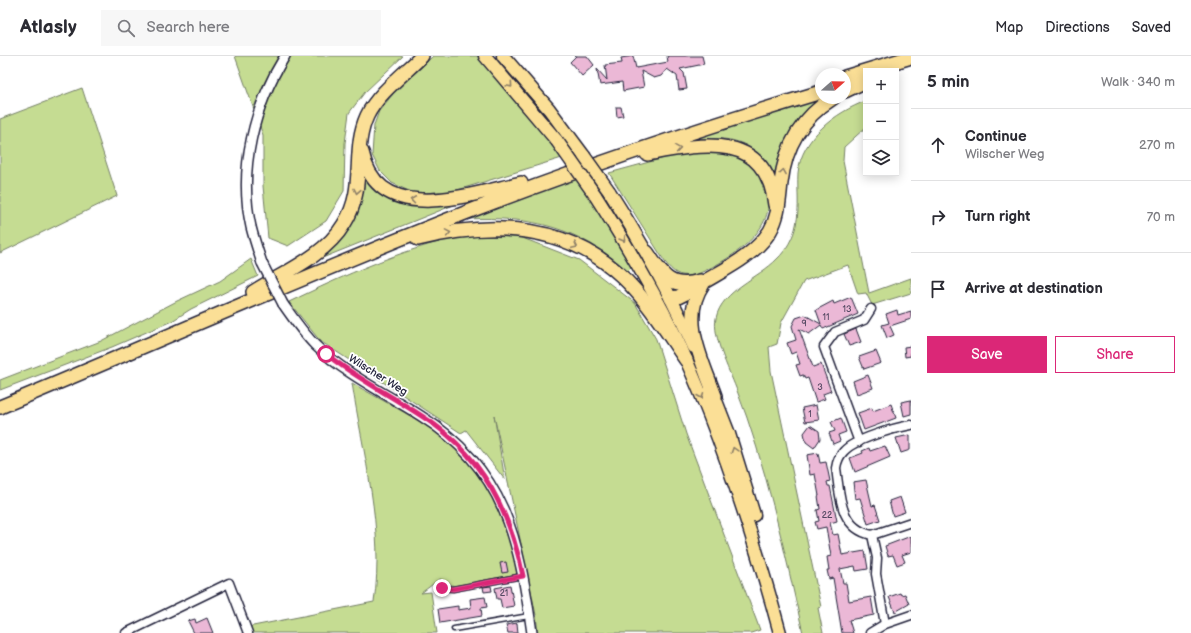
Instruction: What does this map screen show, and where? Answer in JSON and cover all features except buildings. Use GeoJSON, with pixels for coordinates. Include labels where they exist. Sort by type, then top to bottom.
{"type":"FeatureCollection","features":[{"type":"Feature","properties":{"kind":"highway"},"geometry":{"type":"LineString","coordinates":[[252,292],[322,248],[341,228],[350,214],[357,194],[360,138],[365,121],[372,106],[422,56]]}},
{"type":"Feature","properties":{"kind":"highway"},"geometry":{"type":"LineString","coordinates":[[851,75],[911,57]]}},
{"type":"Feature","properties":{"kind":"highway"},"geometry":{"type":"LineString","coordinates":[[899,69],[911,65]]}},
{"type":"Feature","properties":{"kind":"highway"},"geometry":{"type":"LineString","coordinates":[[851,84],[863,81]]}},
{"type":"Feature","properties":{"kind":"highway"},"geometry":{"type":"LineString","coordinates":[[851,88],[863,82]]}},
{"type":"Feature","properties":{"kind":"highway"},"geometry":{"type":"LineString","coordinates":[[0,398],[366,244],[521,183],[652,137],[815,86]]}},
{"type":"Feature","properties":{"kind":"highway"},"geometry":{"type":"LineString","coordinates":[[0,407],[370,251],[483,206],[598,164],[815,94]]}},
{"type":"Feature","properties":{"kind":"highway"},"geometry":{"type":"LineString","coordinates":[[671,298],[682,296],[755,249],[767,236],[777,214],[784,165],[792,141],[808,117],[825,104]]}},
{"type":"Feature","properties":{"kind":"highway"},"geometry":{"type":"LineString","coordinates":[[360,138],[363,157],[372,175],[387,190],[404,198],[423,201],[438,200],[521,183]]}},
{"type":"Feature","properties":{"kind":"highway"},"geometry":{"type":"LineString","coordinates":[[598,164],[695,146],[715,145],[740,150],[749,155],[762,168],[774,195],[774,214],[767,236]]}},
{"type":"Feature","properties":{"kind":"highway"},"geometry":{"type":"LineString","coordinates":[[370,251],[447,232],[474,228],[500,227],[525,230],[550,236],[574,245],[597,257],[617,272],[636,290],[652,310],[686,360]]}},
{"type":"Feature","properties":{"kind":"highway"},"geometry":{"type":"LineString","coordinates":[[647,252],[663,275],[678,284],[692,283],[708,278]]}},
{"type":"Feature","properties":{"kind":"highway"},"geometry":{"type":"LineString","coordinates":[[708,278],[694,299],[692,321],[703,362],[715,396]]}},
{"type":"Feature","properties":{"kind":"main road"},"geometry":{"type":"LineString","coordinates":[[485,56],[557,142],[595,194],[651,289],[686,360],[713,425],[740,499],[780,633]]}},
{"type":"Feature","properties":{"kind":"main road"},"geometry":{"type":"LineString","coordinates":[[503,56],[570,137],[609,191],[647,252],[671,298],[715,396],[748,494],[766,565],[780,633]]}},
{"type":"Feature","properties":{"kind":"main road"},"geometry":{"type":"LineString","coordinates":[[651,289],[663,297],[671,298]]}},
{"type":"Feature","properties":{"kind":"street","name":"Wilscher Weg"},"geometry":{"type":"LineString","coordinates":[[285,56],[265,95],[254,129],[248,160],[247,190],[249,215],[262,262],[283,304],[305,334],[326,354],[349,372],[436,426],[470,457],[493,489],[508,518],[518,550],[532,633]]}},
{"type":"Feature","properties":{"kind":"street"},"geometry":{"type":"LineString","coordinates":[[859,442],[824,347],[835,332],[864,320],[871,309]]}},
{"type":"Feature","properties":{"kind":"street"},"geometry":{"type":"LineString","coordinates":[[911,425],[859,442],[844,451],[837,460],[836,468],[845,516],[855,528],[872,535],[911,522]]}},
{"type":"Feature","properties":{"kind":"street"},"geometry":{"type":"LineString","coordinates":[[872,535],[877,558],[876,574],[885,624]]}},
{"type":"Feature","properties":{"kind":"street"},"geometry":{"type":"LineString","coordinates":[[126,633],[229,583],[248,633]]}},
{"type":"Feature","properties":{"kind":"street"},"geometry":{"type":"LineString","coordinates":[[870,633],[885,624],[911,616]]}},
{"type":"Feature","properties":{"kind":"lane"},"geometry":{"type":"LineString","coordinates":[[442,588],[453,589],[523,576]]}},
{"type":"Feature","properties":{"kind":"lane"},"geometry":{"type":"LineString","coordinates":[[454,629],[530,616]]}},
{"type":"Feature","properties":{"kind":"green space"},"geometry":{"type":"Polygon","coordinates":[[[235,56],[403,56],[365,92],[349,113],[345,143],[344,191],[326,221],[288,246],[268,238],[263,186],[263,135],[235,56]]]}},
{"type":"Feature","properties":{"kind":"green space"},"geometry":{"type":"Polygon","coordinates":[[[433,56],[477,56],[528,113],[562,158],[451,192],[413,193],[392,183],[380,171],[372,155],[374,125],[379,111],[393,94],[433,56]]]}},
{"type":"Feature","properties":{"kind":"green space"},"geometry":{"type":"Polygon","coordinates":[[[82,88],[117,196],[0,253],[0,119],[82,88]]]}},
{"type":"Feature","properties":{"kind":"green space"},"geometry":{"type":"Polygon","coordinates":[[[815,99],[815,104],[818,104],[812,108],[777,186],[765,161],[746,145],[724,139],[700,140],[676,144],[815,99]]]}},
{"type":"Feature","properties":{"kind":"green space"},"geometry":{"type":"Polygon","coordinates":[[[863,102],[863,130],[844,147],[843,161],[869,293],[911,278],[911,293],[872,305],[866,293],[858,294],[848,265],[804,281],[781,323],[777,344],[769,347],[771,371],[821,607],[818,608],[823,633],[803,633],[766,478],[747,417],[716,334],[715,325],[720,308],[733,292],[769,266],[780,256],[789,243],[795,229],[797,219],[798,173],[801,160],[806,149],[813,138],[832,119],[863,102]]]}},
{"type":"Feature","properties":{"kind":"green space"},"geometry":{"type":"Polygon","coordinates":[[[729,150],[751,163],[760,173],[768,196],[768,209],[764,220],[758,231],[749,241],[728,258],[700,273],[686,276],[679,274],[665,262],[609,173],[686,152],[729,150]]]}},
{"type":"Feature","properties":{"kind":"green space"},"geometry":{"type":"Polygon","coordinates":[[[361,170],[389,196],[476,196],[300,267],[335,243],[361,170]]]}},
{"type":"Feature","properties":{"kind":"green space"},"geometry":{"type":"Polygon","coordinates":[[[576,179],[604,220],[632,267],[628,271],[591,244],[572,234],[553,227],[513,220],[467,219],[576,179]]]}},
{"type":"Feature","properties":{"kind":"green space"},"geometry":{"type":"Polygon","coordinates":[[[463,236],[520,237],[579,260],[635,303],[656,339],[686,434],[760,630],[751,633],[538,633],[536,615],[494,415],[505,480],[466,430],[461,433],[320,341],[289,302],[331,282],[396,255],[440,241],[463,236]]]}},
{"type":"Feature","properties":{"kind":"green space"},"geometry":{"type":"Polygon","coordinates":[[[251,259],[258,276],[191,309],[172,321],[112,347],[0,390],[0,380],[101,341],[177,301],[220,281],[251,259]]]}},
{"type":"Feature","properties":{"kind":"green space"},"geometry":{"type":"Polygon","coordinates":[[[352,383],[424,424],[451,444],[466,459],[479,475],[500,513],[513,553],[517,574],[454,586],[440,579],[421,593],[431,592],[437,633],[250,633],[248,627],[374,602],[377,575],[375,520],[367,465],[352,383]]]}},
{"type":"Feature","properties":{"kind":"route"},"geometry":{"type":"LineString","coordinates":[[326,354],[337,364],[422,416],[448,436],[470,457],[500,500],[514,534],[523,576],[453,589],[442,588]]}}]}
